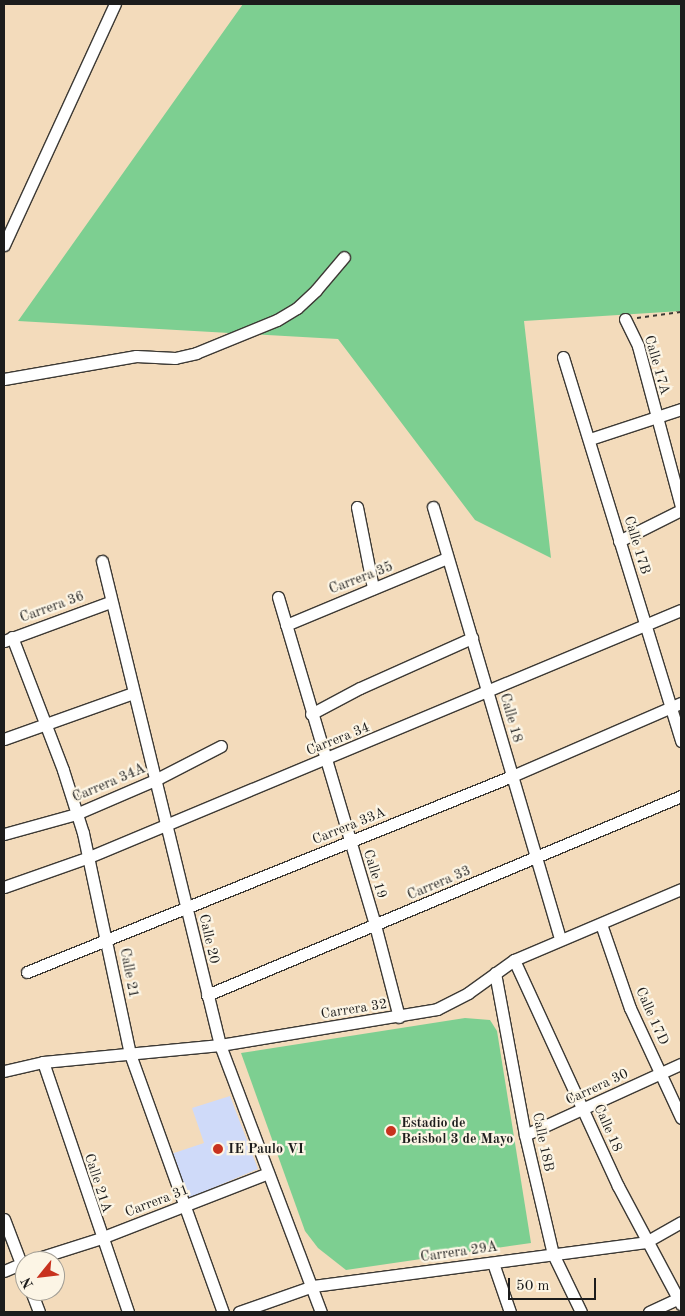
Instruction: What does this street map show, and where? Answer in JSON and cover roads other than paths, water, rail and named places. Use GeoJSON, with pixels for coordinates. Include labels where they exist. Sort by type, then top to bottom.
{"type":"FeatureCollection","features":[{"type":"Feature","properties":{"kind":"street"},"geometry":{"type":"LineString","coordinates":[[4,245],[115,4]]}},
{"type":"Feature","properties":{"kind":"street"},"geometry":{"type":"LineString","coordinates":[[4,379],[65,366],[136,356],[175,358],[196,353],[277,320],[297,308],[344,257]]}},
{"type":"Feature","properties":{"kind":"street","name":"Calle 17A"},"geometry":{"type":"LineString","coordinates":[[625,320],[638,346],[681,508]]}},
{"type":"Feature","properties":{"kind":"street","name":"Calle 17B"},"geometry":{"type":"LineString","coordinates":[[562,357],[590,440],[619,541],[646,624],[676,705],[681,741]]}},
{"type":"Feature","properties":{"kind":"street"},"geometry":{"type":"LineString","coordinates":[[590,440],[681,409]]}},
{"type":"Feature","properties":{"kind":"street","name":"Calle 18"},"geometry":{"type":"LineString","coordinates":[[433,506],[535,859],[560,938]]}},
{"type":"Feature","properties":{"kind":"street"},"geometry":{"type":"LineString","coordinates":[[357,508],[373,588]]}},
{"type":"Feature","properties":{"kind":"street"},"geometry":{"type":"LineString","coordinates":[[619,541],[681,508]]}},
{"type":"Feature","properties":{"kind":"street","name":"Carrera 35"},"geometry":{"type":"LineString","coordinates":[[286,625],[373,588],[416,574],[447,558]]}},
{"type":"Feature","properties":{"kind":"street","name":"Calle 20"},"geometry":{"type":"LineString","coordinates":[[102,561],[110,602],[167,825],[220,1045],[266,1174],[322,1312]]}},
{"type":"Feature","properties":{"kind":"street","name":"Calle 19"},"geometry":{"type":"LineString","coordinates":[[278,597],[311,714],[375,925],[399,1017]]}},
{"type":"Feature","properties":{"kind":"street","name":"Carrera 36"},"geometry":{"type":"LineString","coordinates":[[8,639],[110,602]]}},
{"type":"Feature","properties":{"kind":"street","name":"Carrera 34"},"geometry":{"type":"LineString","coordinates":[[4,887],[89,857],[681,610]]}},
{"type":"Feature","properties":{"kind":"street"},"geometry":{"type":"LineString","coordinates":[[311,714],[360,688],[472,638]]}},
{"type":"Feature","properties":{"kind":"street","name":"Calle 21"},"geometry":{"type":"LineString","coordinates":[[8,639],[45,725],[76,814],[89,857],[130,1054],[222,1312]]}},
{"type":"Feature","properties":{"kind":"street"},"geometry":{"type":"LineString","coordinates":[[4,739],[133,693]]}},
{"type":"Feature","properties":{"kind":"street","name":"Carrera 33A"},"geometry":{"type":"LineString","coordinates":[[27,972],[108,942],[512,776],[676,705]]}},
{"type":"Feature","properties":{"kind":"street","name":"Carrera 34A"},"geometry":{"type":"LineString","coordinates":[[4,834],[76,814],[155,780],[221,746]]}},
{"type":"Feature","properties":{"kind":"street","name":"Carrera 33"},"geometry":{"type":"LineString","coordinates":[[207,995],[535,859],[681,796]]}},
{"type":"Feature","properties":{"kind":"street","name":"Carrera 32"},"geometry":{"type":"LineString","coordinates":[[4,1071],[43,1062],[220,1045],[399,1017],[437,1009],[468,993],[514,960],[560,938],[601,924],[681,889]]}},
{"type":"Feature","properties":{"kind":"street","name":"Calle 17D"},"geometry":{"type":"LineString","coordinates":[[601,924],[630,1008],[681,1118]]}},
{"type":"Feature","properties":{"kind":"street","name":"Calle 18"},"geometry":{"type":"LineString","coordinates":[[514,960],[646,1242],[680,1300]]}},
{"type":"Feature","properties":{"kind":"street","name":"Calle 18B"},"geometry":{"type":"LineString","coordinates":[[495,972],[525,1135],[553,1254],[581,1312]]}},
{"type":"Feature","properties":{"kind":"street","name":"Calle 21A"},"geometry":{"type":"LineString","coordinates":[[43,1062],[101,1238],[128,1312]]}},
{"type":"Feature","properties":{"kind":"street","name":"Carrera 30"},"geometry":{"type":"LineString","coordinates":[[525,1135],[584,1110],[681,1064]]}},
{"type":"Feature","properties":{"kind":"street","name":"Carrera 31"},"geometry":{"type":"LineString","coordinates":[[64,1251],[266,1174]]}},
{"type":"Feature","properties":{"kind":"street"},"geometry":{"type":"LineString","coordinates":[[4,1218],[19,1251]]}},
{"type":"Feature","properties":{"kind":"street","name":"Carrera 29A"},"geometry":{"type":"LineString","coordinates":[[239,1312],[313,1286],[646,1242],[681,1222]]}},
{"type":"Feature","properties":{"kind":"street"},"geometry":{"type":"LineString","coordinates":[[493,1263],[510,1312]]}},
{"type":"Feature","properties":{"kind":"street"},"geometry":{"type":"LineString","coordinates":[[649,1312],[680,1300]]}},
{"type":"Feature","properties":{"kind":"place","name":"Estadio de Beisbol 3 de Mayo"},"geometry":{"type":"Point","coordinates":[391,1131]}},
{"type":"Feature","properties":{"kind":"place","name":"IE Paulo VI"},"geometry":{"type":"Point","coordinates":[218,1149]}}]}
